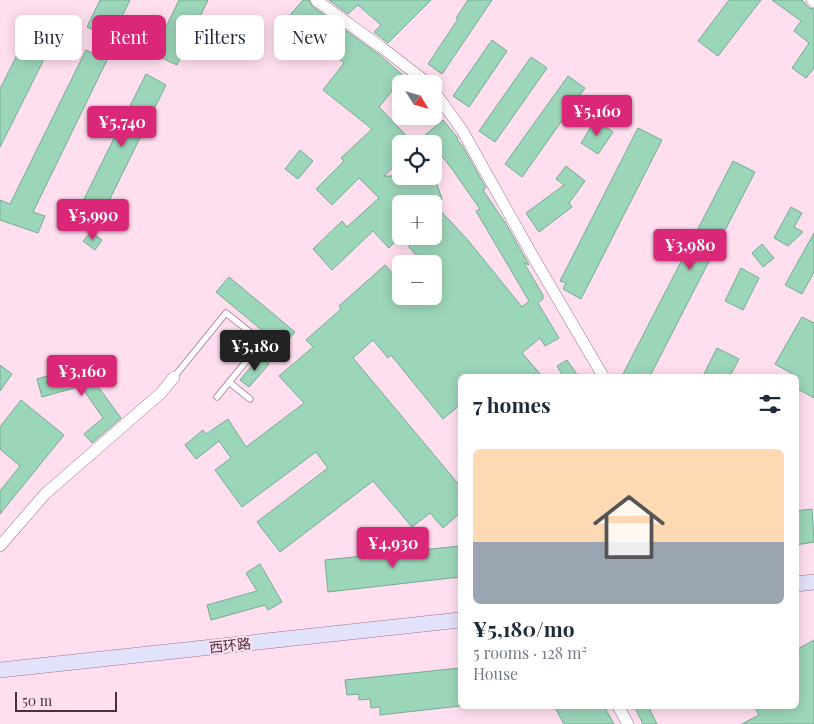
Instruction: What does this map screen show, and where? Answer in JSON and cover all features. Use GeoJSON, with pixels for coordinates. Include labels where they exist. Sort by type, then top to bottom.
{"type":"FeatureCollection","features":[{"type":"Feature","properties":{"kind":"street"},"geometry":{"type":"LineString","coordinates":[[316,0],[381,46],[418,75]]}},
{"type":"Feature","properties":{"kind":"street"},"geometry":{"type":"LineString","coordinates":[[442,102],[462,130],[602,374]]}},
{"type":"Feature","properties":{"kind":"street"},"geometry":{"type":"LineString","coordinates":[[0,546],[45,494],[161,393],[174,377]]}},
{"type":"Feature","properties":{"kind":"street"},"geometry":{"type":"LineString","coordinates":[[799,584],[814,582]]}},
{"type":"Feature","properties":{"kind":"street","name":"西环路"},"geometry":{"type":"LineString","coordinates":[[0,670],[458,620]]}},
{"type":"Feature","properties":{"kind":"street"},"geometry":{"type":"LineString","coordinates":[[620,709],[628,724]]}},
{"type":"Feature","properties":{"kind":"lane"},"geometry":{"type":"LineString","coordinates":[[174,377],[226,313],[281,357]]}},
{"type":"Feature","properties":{"kind":"lane"},"geometry":{"type":"LineString","coordinates":[[217,397],[262,342]]}},
{"type":"Feature","properties":{"kind":"lane"},"geometry":{"type":"LineString","coordinates":[[229,382],[250,399]]}},
{"type":"Feature","properties":{"kind":"building"},"geometry":{"type":"Polygon","coordinates":[[[100,0],[130,0],[123,15],[93,15],[100,0]]]}},
{"type":"Feature","properties":{"kind":"building"},"geometry":{"type":"Polygon","coordinates":[[[179,0],[208,0],[201,15],[176,15],[176,60],[179,60],[177,65],[166,60],[166,27],[179,0]]]}},
{"type":"Feature","properties":{"kind":"building"},"geometry":{"type":"Polygon","coordinates":[[[303,0],[309,0],[312,6],[324,15],[290,15],[303,0]]]}},
{"type":"Feature","properties":{"kind":"building"},"geometry":{"type":"Polygon","coordinates":[[[329,0],[431,0],[388,43],[374,32],[381,25],[358,5],[348,14],[329,0]]]}},
{"type":"Feature","properties":{"kind":"building"},"geometry":{"type":"Polygon","coordinates":[[[468,0],[492,0],[442,74],[428,64],[458,19],[456,18],[468,0]]]}},
{"type":"Feature","properties":{"kind":"building"},"geometry":{"type":"Polygon","coordinates":[[[729,0],[761,0],[718,56],[698,41],[729,0]]]}},
{"type":"Feature","properties":{"kind":"building"},"geometry":{"type":"Polygon","coordinates":[[[772,0],[802,0],[809,8],[814,9],[814,68],[806,78],[792,68],[809,43],[794,31],[801,21],[772,0]]]}},
{"type":"Feature","properties":{"kind":"building"},"geometry":{"type":"Polygon","coordinates":[[[92,17],[92,30],[87,27],[92,17]]]}},
{"type":"Feature","properties":{"kind":"building"},"geometry":{"type":"Polygon","coordinates":[[[345,30],[403,75],[392,75],[392,91],[379,107],[392,121],[392,125],[396,125],[405,135],[392,135],[392,168],[384,176],[392,176],[392,185],[437,185],[441,195],[392,195],[392,245],[389,248],[373,231],[332,270],[313,249],[342,221],[347,227],[379,198],[359,178],[332,205],[316,189],[344,161],[341,158],[372,129],[323,90],[344,63],[340,60],[345,60],[345,30]]]}},
{"type":"Feature","properties":{"kind":"building"},"geometry":{"type":"Polygon","coordinates":[[[492,40],[507,51],[469,107],[453,96],[492,40]]]}},
{"type":"Feature","properties":{"kind":"building"},"geometry":{"type":"Polygon","coordinates":[[[86,50],[92,53],[92,60],[107,60],[33,212],[45,216],[38,233],[0,220],[0,200],[10,204],[86,50]]]}},
{"type":"Feature","properties":{"kind":"building"},"geometry":{"type":"Polygon","coordinates":[[[531,57],[547,68],[495,142],[479,131],[531,57]]]}},
{"type":"Feature","properties":{"kind":"building"},"geometry":{"type":"Polygon","coordinates":[[[15,59],[44,60],[0,147],[0,89],[15,59]]]}},
{"type":"Feature","properties":{"kind":"building"},"geometry":{"type":"Polygon","coordinates":[[[146,74],[166,85],[99,221],[78,211],[146,74]]]}},
{"type":"Feature","properties":{"kind":"building"},"geometry":{"type":"Polygon","coordinates":[[[568,76],[585,88],[522,177],[505,164],[568,76]]]}},
{"type":"Feature","properties":{"kind":"building"},"geometry":{"type":"Polygon","coordinates":[[[443,120],[458,138],[486,188],[483,190],[506,224],[529,265],[524,263],[543,295],[543,299],[538,303],[559,338],[545,346],[540,338],[522,353],[540,374],[458,374],[458,407],[443,419],[391,355],[388,358],[373,340],[353,358],[458,484],[458,515],[443,528],[430,513],[412,527],[373,481],[280,552],[257,522],[328,468],[316,452],[242,507],[215,470],[231,458],[219,441],[196,459],[185,445],[203,430],[206,434],[228,419],[246,447],[304,403],[279,376],[313,347],[306,340],[341,309],[339,306],[385,265],[392,273],[392,305],[442,305],[442,255],[416,255],[409,245],[442,245],[442,212],[467,239],[522,307],[529,301],[476,211],[480,209],[442,156],[442,135],[425,135],[437,125],[442,125],[443,120]]]}},
{"type":"Feature","properties":{"kind":"building"},"geometry":{"type":"Polygon","coordinates":[[[595,120],[613,132],[598,154],[581,143],[595,120]]]}},
{"type":"Feature","properties":{"kind":"building"},"geometry":{"type":"Polygon","coordinates":[[[638,128],[662,140],[581,299],[563,289],[566,283],[560,281],[638,128]]]}},
{"type":"Feature","properties":{"kind":"building"},"geometry":{"type":"Polygon","coordinates":[[[300,150],[313,161],[298,179],[285,169],[300,150]]]}},
{"type":"Feature","properties":{"kind":"building"},"geometry":{"type":"Polygon","coordinates":[[[733,161],[755,172],[651,374],[623,374],[733,161]]]}},
{"type":"Feature","properties":{"kind":"building"},"geometry":{"type":"Polygon","coordinates":[[[566,166],[585,181],[569,203],[572,207],[539,232],[526,213],[564,185],[556,179],[566,166]]]}},
{"type":"Feature","properties":{"kind":"building"},"geometry":{"type":"Polygon","coordinates":[[[791,207],[802,213],[794,227],[803,232],[788,246],[774,238],[791,207]]]}},
{"type":"Feature","properties":{"kind":"building"},"geometry":{"type":"Polygon","coordinates":[[[91,232],[102,240],[95,250],[83,241],[91,232]]]}},
{"type":"Feature","properties":{"kind":"building"},"geometry":{"type":"Polygon","coordinates":[[[814,233],[814,272],[802,294],[785,285],[814,233]]]}},
{"type":"Feature","properties":{"kind":"building"},"geometry":{"type":"Polygon","coordinates":[[[762,244],[774,258],[763,267],[752,253],[762,244]]]}},
{"type":"Feature","properties":{"kind":"building"},"geometry":{"type":"Polygon","coordinates":[[[741,268],[759,278],[743,310],[725,301],[741,268]]]}},
{"type":"Feature","properties":{"kind":"building"},"geometry":{"type":"Polygon","coordinates":[[[229,277],[295,332],[282,347],[216,292],[229,277]]]}},
{"type":"Feature","properties":{"kind":"building"},"geometry":{"type":"Polygon","coordinates":[[[802,317],[814,323],[814,398],[799,390],[799,374],[792,374],[775,364],[802,317]]]}},
{"type":"Feature","properties":{"kind":"building"},"geometry":{"type":"Polygon","coordinates":[[[717,348],[739,359],[731,374],[704,374],[717,348]]]}},
{"type":"Feature","properties":{"kind":"building"},"geometry":{"type":"Polygon","coordinates":[[[260,356],[269,364],[249,387],[240,380],[260,356]]]}},
{"type":"Feature","properties":{"kind":"building"},"geometry":{"type":"Polygon","coordinates":[[[567,360],[577,374],[562,374],[557,366],[567,360]]]}},
{"type":"Feature","properties":{"kind":"building"},"geometry":{"type":"Polygon","coordinates":[[[0,365],[12,374],[0,391],[0,365]]]}},
{"type":"Feature","properties":{"kind":"building"},"geometry":{"type":"Polygon","coordinates":[[[85,365],[91,388],[96,384],[121,418],[92,443],[84,434],[103,418],[81,386],[42,397],[37,379],[85,365]]]}},
{"type":"Feature","properties":{"kind":"building"},"geometry":{"type":"Polygon","coordinates":[[[21,400],[64,435],[0,514],[0,491],[20,466],[0,449],[0,427],[21,400]]]}},
{"type":"Feature","properties":{"kind":"building"},"geometry":{"type":"Polygon","coordinates":[[[812,509],[814,542],[799,544],[799,511],[812,509]]]}},
{"type":"Feature","properties":{"kind":"building"},"geometry":{"type":"Polygon","coordinates":[[[458,546],[458,577],[328,592],[325,560],[458,546]]]}},
{"type":"Feature","properties":{"kind":"building"},"geometry":{"type":"Polygon","coordinates":[[[260,564],[282,602],[268,610],[265,605],[211,620],[207,605],[257,591],[246,573],[260,564]]]}},
{"type":"Feature","properties":{"kind":"building"},"geometry":{"type":"Polygon","coordinates":[[[814,640],[814,724],[742,724],[759,715],[756,709],[799,709],[799,648],[814,640]]]}},
{"type":"Feature","properties":{"kind":"building"},"geometry":{"type":"Polygon","coordinates":[[[458,668],[458,706],[380,715],[380,707],[371,708],[370,699],[359,700],[359,694],[347,695],[345,680],[458,668]]]}},
{"type":"Feature","properties":{"kind":"building"},"geometry":{"type":"Polygon","coordinates":[[[556,709],[606,709],[614,724],[564,724],[556,709]]]}},
{"type":"Feature","properties":{"kind":"building"},"geometry":{"type":"Polygon","coordinates":[[[636,709],[650,709],[657,724],[643,724],[636,709]]]}}]}
